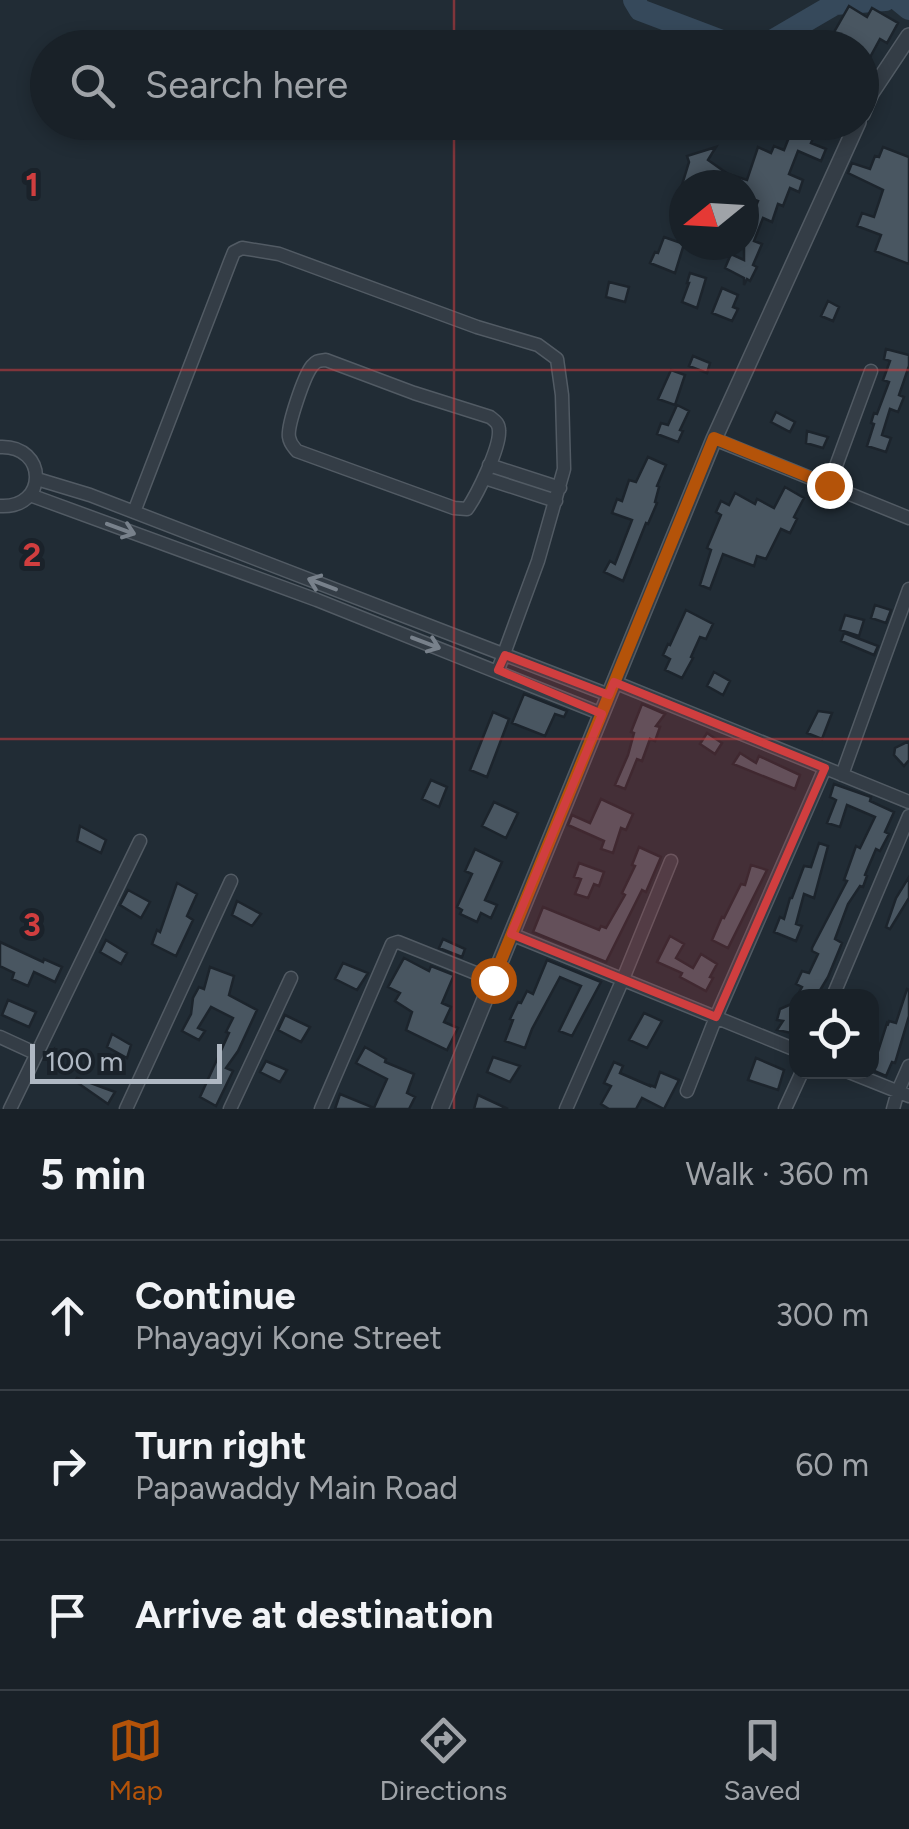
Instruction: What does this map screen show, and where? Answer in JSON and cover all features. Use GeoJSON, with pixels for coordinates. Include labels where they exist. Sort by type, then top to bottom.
{"type":"FeatureCollection","features":[{"type":"Feature","properties":{"kind":"street"},"geometry":{"type":"LineString","coordinates":[[879,81],[909,36]]}},
{"type":"Feature","properties":{"kind":"street"},"geometry":{"type":"LineString","coordinates":[[440,1109],[714,438],[850,140]]}},
{"type":"Feature","properties":{"kind":"street"},"geometry":{"type":"LineString","coordinates":[[134,512],[234,252],[242,248],[280,254],[477,327],[538,345],[557,359],[564,468],[538,561],[498,670]]}},
{"type":"Feature","properties":{"kind":"street"},"geometry":{"type":"LineString","coordinates":[[326,360],[490,417],[499,431],[487,472],[466,510],[298,451],[288,434],[311,367],[326,360]]}},
{"type":"Feature","properties":{"kind":"street"},"geometry":{"type":"LineString","coordinates":[[829,485],[871,372]]}},
{"type":"Feature","properties":{"kind":"street"},"geometry":{"type":"LineString","coordinates":[[714,438],[909,518]]}},
{"type":"Feature","properties":{"kind":"street"},"geometry":{"type":"LineString","coordinates":[[0,447],[20,450],[28,456],[37,479],[30,495],[13,506],[0,506]]}},
{"type":"Feature","properties":{"kind":"street"},"geometry":{"type":"LineString","coordinates":[[487,472],[558,494]]}},
{"type":"Feature","properties":{"kind":"street"},"geometry":{"type":"LineString","coordinates":[[37,479],[90,495],[505,655],[611,688],[909,802]]}},
{"type":"Feature","properties":{"kind":"street"},"geometry":{"type":"LineString","coordinates":[[30,495],[378,624],[602,714]]}},
{"type":"Feature","properties":{"kind":"street"},"geometry":{"type":"LineString","coordinates":[[212,562],[220,545]]}},
{"type":"Feature","properties":{"kind":"street"},"geometry":{"type":"LineString","coordinates":[[842,775],[909,589]]}},
{"type":"Feature","properties":{"kind":"street"},"geometry":{"type":"LineString","coordinates":[[378,624],[385,609]]}},
{"type":"Feature","properties":{"kind":"street"},"geometry":{"type":"LineString","coordinates":[[687,1090],[825,768]]}},
{"type":"Feature","properties":{"kind":"street"},"geometry":{"type":"LineString","coordinates":[[836,989],[909,816]]}},
{"type":"Feature","properties":{"kind":"street"},"geometry":{"type":"LineString","coordinates":[[10,1109],[140,841]]}},
{"type":"Feature","properties":{"kind":"street"},"geometry":{"type":"LineString","coordinates":[[566,1109],[624,980],[671,861]]}},
{"type":"Feature","properties":{"kind":"street"},"geometry":{"type":"LineString","coordinates":[[126,1109],[231,882]]}},
{"type":"Feature","properties":{"kind":"street"},"geometry":{"type":"LineString","coordinates":[[512,934],[789,1047]]}},
{"type":"Feature","properties":{"kind":"street"},"geometry":{"type":"LineString","coordinates":[[321,1109],[392,944],[398,942],[493,980]]}},
{"type":"Feature","properties":{"kind":"street"},"geometry":{"type":"LineString","coordinates":[[230,1109],[291,978]]}},
{"type":"Feature","properties":{"kind":"street"},"geometry":{"type":"LineString","coordinates":[[0,1037],[37,1054]]}},
{"type":"Feature","properties":{"kind":"street"},"geometry":{"type":"LineString","coordinates":[[893,1109],[903,1094],[909,1066]]}},
{"type":"Feature","properties":{"kind":"street"},"geometry":{"type":"LineString","coordinates":[[785,1109],[799,1079]]}},
{"type":"Feature","properties":{"kind":"street"},"geometry":{"type":"LineString","coordinates":[[866,1079],[903,1094]]}},
{"type":"Feature","properties":{"kind":"highlighted area"},"geometry":{"type":"Polygon","coordinates":[[[505,655],[609,695],[614,682],[825,768],[716,1017],[511,934],[602,714],[498,670],[505,655]]]}},
{"type":"Feature","properties":{"kind":"building"},"geometry":{"type":"Polygon","coordinates":[[[849,6],[867,17],[872,8],[898,23],[887,43],[879,41],[879,30],[835,30],[849,6]]]}},
{"type":"Feature","properties":{"kind":"building"},"geometry":{"type":"Polygon","coordinates":[[[788,140],[812,140],[811,143],[826,149],[821,161],[798,151],[789,174],[803,180],[799,192],[790,188],[783,206],[778,204],[772,222],[763,218],[759,228],[759,170],[750,170],[758,147],[771,153],[774,146],[784,150],[788,140]]]}},
{"type":"Feature","properties":{"kind":"building"},"geometry":{"type":"Polygon","coordinates":[[[716,147],[708,160],[722,170],[687,170],[687,156],[716,147]]]}},
{"type":"Feature","properties":{"kind":"building"},"geometry":{"type":"Polygon","coordinates":[[[883,147],[909,157],[909,264],[875,251],[881,235],[857,226],[862,213],[874,217],[883,190],[848,173],[852,163],[870,169],[883,147]]]}},
{"type":"Feature","properties":{"kind":"building"},"geometry":{"type":"Polygon","coordinates":[[[664,237],[669,239],[669,260],[679,260],[675,273],[650,263],[664,237]]]}},
{"type":"Feature","properties":{"kind":"building"},"geometry":{"type":"Polygon","coordinates":[[[728,260],[755,260],[753,265],[757,267],[744,285],[744,278],[725,268],[728,260]]]}},
{"type":"Feature","properties":{"kind":"building"},"geometry":{"type":"Polygon","coordinates":[[[690,273],[706,278],[697,308],[682,302],[690,273]]]}},
{"type":"Feature","properties":{"kind":"building"},"geometry":{"type":"Polygon","coordinates":[[[609,282],[629,287],[625,302],[606,297],[609,282]]]}},
{"type":"Feature","properties":{"kind":"building"},"geometry":{"type":"Polygon","coordinates":[[[722,288],[738,295],[733,307],[738,309],[732,321],[712,313],[722,288]]]}},
{"type":"Feature","properties":{"kind":"building"},"geometry":{"type":"Polygon","coordinates":[[[828,301],[839,307],[833,321],[821,316],[828,301]]]}},
{"type":"Feature","properties":{"kind":"building"},"geometry":{"type":"Polygon","coordinates":[[[886,349],[909,355],[909,366],[899,395],[904,397],[898,412],[890,409],[882,435],[891,438],[886,452],[867,446],[874,413],[877,414],[889,382],[883,380],[890,361],[884,359],[886,349]]]}},
{"type":"Feature","properties":{"kind":"building"},"geometry":{"type":"Polygon","coordinates":[[[693,356],[710,363],[707,373],[689,366],[693,356]]]}},
{"type":"Feature","properties":{"kind":"building"},"geometry":{"type":"Polygon","coordinates":[[[671,370],[685,375],[675,405],[658,399],[671,370]]]}},
{"type":"Feature","properties":{"kind":"building"},"geometry":{"type":"Polygon","coordinates":[[[677,405],[689,411],[678,442],[657,434],[661,423],[668,425],[677,405]]]}},
{"type":"Feature","properties":{"kind":"building"},"geometry":{"type":"Polygon","coordinates":[[[776,412],[795,422],[790,432],[771,422],[776,412]]]}},
{"type":"Feature","properties":{"kind":"building"},"geometry":{"type":"Polygon","coordinates":[[[807,431],[828,437],[823,448],[806,443],[807,431]]]}},
{"type":"Feature","properties":{"kind":"building"},"geometry":{"type":"Polygon","coordinates":[[[648,457],[666,465],[657,486],[657,503],[623,581],[604,572],[610,561],[615,564],[632,520],[612,513],[617,499],[622,501],[629,480],[636,482],[648,457]]]}},
{"type":"Feature","properties":{"kind":"building"},"geometry":{"type":"Polygon","coordinates":[[[785,487],[804,498],[790,533],[781,529],[766,559],[757,556],[754,566],[723,554],[710,589],[700,585],[711,550],[707,548],[721,515],[716,512],[721,501],[729,505],[735,493],[755,504],[757,499],[774,508],[785,487]]]}},
{"type":"Feature","properties":{"kind":"building"},"geometry":{"type":"Polygon","coordinates":[[[875,605],[891,610],[886,623],[871,618],[875,605]]]}},
{"type":"Feature","properties":{"kind":"building"},"geometry":{"type":"Polygon","coordinates":[[[686,610],[713,624],[706,639],[700,637],[682,678],[665,670],[670,659],[663,655],[686,610]]]}},
{"type":"Feature","properties":{"kind":"building"},"geometry":{"type":"Polygon","coordinates":[[[845,615],[864,620],[859,636],[840,630],[845,615]]]}},
{"type":"Feature","properties":{"kind":"building"},"geometry":{"type":"Polygon","coordinates":[[[844,633],[878,646],[874,655],[841,641],[844,633]]]}},
{"type":"Feature","properties":{"kind":"building"},"geometry":{"type":"Polygon","coordinates":[[[714,672],[730,681],[723,695],[707,686],[714,672]]]}},
{"type":"Feature","properties":{"kind":"building"},"geometry":{"type":"Polygon","coordinates":[[[524,694],[567,711],[564,717],[555,714],[545,736],[512,723],[524,694]]]}},
{"type":"Feature","properties":{"kind":"building"},"geometry":{"type":"Polygon","coordinates":[[[642,704],[665,714],[656,726],[660,727],[655,741],[650,739],[642,761],[637,759],[625,789],[615,785],[642,704]]]}},
{"type":"Feature","properties":{"kind":"building"},"geometry":{"type":"Polygon","coordinates":[[[818,711],[832,713],[822,739],[807,733],[818,711]]]}},
{"type":"Feature","properties":{"kind":"building"},"geometry":{"type":"Polygon","coordinates":[[[493,712],[509,719],[487,777],[470,770],[493,712]]]}},
{"type":"Feature","properties":{"kind":"building"},"geometry":{"type":"Polygon","coordinates":[[[707,733],[722,743],[715,754],[700,744],[707,733]]]}},
{"type":"Feature","properties":{"kind":"building"},"geometry":{"type":"Polygon","coordinates":[[[909,741],[909,760],[904,766],[894,755],[895,748],[909,741]]]}},
{"type":"Feature","properties":{"kind":"building"},"geometry":{"type":"Polygon","coordinates":[[[740,753],[756,763],[759,756],[800,775],[795,789],[733,764],[740,753]]]}},
{"type":"Feature","properties":{"kind":"building"},"geometry":{"type":"Polygon","coordinates":[[[431,780],[447,787],[439,807],[422,799],[431,780]]]}},
{"type":"Feature","properties":{"kind":"building"},"geometry":{"type":"Polygon","coordinates":[[[834,784],[871,797],[870,801],[894,812],[885,832],[889,834],[880,851],[876,849],[863,887],[848,904],[835,939],[842,943],[828,977],[821,989],[801,989],[796,984],[802,971],[809,973],[818,954],[812,948],[847,881],[844,880],[856,846],[860,848],[875,817],[847,805],[840,827],[827,823],[836,800],[830,797],[834,784]]]}},
{"type":"Feature","properties":{"kind":"building"},"geometry":{"type":"Polygon","coordinates":[[[601,799],[633,814],[626,830],[621,828],[613,853],[601,849],[604,841],[568,825],[572,815],[590,823],[601,799]]]}},
{"type":"Feature","properties":{"kind":"building"},"geometry":{"type":"Polygon","coordinates":[[[494,802],[518,813],[506,838],[482,826],[494,802]]]}},
{"type":"Feature","properties":{"kind":"building"},"geometry":{"type":"Polygon","coordinates":[[[80,826],[106,840],[101,853],[77,841],[80,826]]]}},
{"type":"Feature","properties":{"kind":"building"},"geometry":{"type":"Polygon","coordinates":[[[819,843],[828,846],[814,898],[804,894],[796,924],[802,926],[796,941],[774,932],[780,917],[784,919],[804,866],[811,867],[819,843]]]}},
{"type":"Feature","properties":{"kind":"building"},"geometry":{"type":"Polygon","coordinates":[[[639,847],[661,857],[606,962],[533,932],[543,907],[599,930],[601,926],[606,928],[625,895],[622,893],[639,847]]]}},
{"type":"Feature","properties":{"kind":"building"},"geometry":{"type":"Polygon","coordinates":[[[475,849],[502,862],[485,900],[497,905],[491,918],[481,913],[477,922],[460,914],[462,910],[457,907],[472,874],[465,871],[475,849]]]}},
{"type":"Feature","properties":{"kind":"building"},"geometry":{"type":"Polygon","coordinates":[[[579,863],[604,872],[599,886],[594,884],[588,898],[575,894],[581,879],[574,877],[579,863]]]}},
{"type":"Feature","properties":{"kind":"building"},"geometry":{"type":"Polygon","coordinates":[[[751,865],[767,870],[728,948],[712,940],[741,884],[745,885],[751,865]]]}},
{"type":"Feature","properties":{"kind":"building"},"geometry":{"type":"Polygon","coordinates":[[[909,877],[909,898],[890,929],[886,927],[896,898],[909,877]]]}},
{"type":"Feature","properties":{"kind":"building"},"geometry":{"type":"Polygon","coordinates":[[[177,883],[197,894],[187,916],[193,920],[176,956],[152,944],[177,883]]]}},
{"type":"Feature","properties":{"kind":"building"},"geometry":{"type":"Polygon","coordinates":[[[128,890],[150,902],[141,918],[120,905],[128,890]]]}},
{"type":"Feature","properties":{"kind":"building"},"geometry":{"type":"Polygon","coordinates":[[[237,901],[261,914],[252,926],[232,915],[237,901]]]}},
{"type":"Feature","properties":{"kind":"building"},"geometry":{"type":"Polygon","coordinates":[[[670,936],[684,944],[676,958],[693,968],[701,954],[717,964],[706,991],[680,977],[682,973],[657,962],[670,936]]]}},
{"type":"Feature","properties":{"kind":"building"},"geometry":{"type":"Polygon","coordinates":[[[443,939],[465,949],[462,957],[439,948],[443,939]]]}},
{"type":"Feature","properties":{"kind":"building"},"geometry":{"type":"Polygon","coordinates":[[[106,940],[127,953],[121,964],[100,952],[106,940]]]}},
{"type":"Feature","properties":{"kind":"building"},"geometry":{"type":"Polygon","coordinates":[[[0,942],[62,967],[55,982],[34,972],[28,986],[12,979],[14,973],[0,966],[0,942]]]}},
{"type":"Feature","properties":{"kind":"building"},"geometry":{"type":"Polygon","coordinates":[[[404,958],[429,971],[431,966],[454,975],[442,1003],[451,1007],[444,1022],[458,1028],[447,1050],[406,1030],[412,1012],[395,1001],[400,993],[388,987],[404,958]]]}},
{"type":"Feature","properties":{"kind":"building"},"geometry":{"type":"Polygon","coordinates":[[[547,960],[601,982],[572,1036],[559,1031],[581,986],[560,977],[525,1048],[505,1041],[518,1002],[527,991],[533,994],[547,960]]]}},
{"type":"Feature","properties":{"kind":"building"},"geometry":{"type":"Polygon","coordinates":[[[343,963],[368,973],[357,990],[335,979],[343,963]]]}},
{"type":"Feature","properties":{"kind":"building"},"geometry":{"type":"Polygon","coordinates":[[[210,967],[234,976],[229,995],[257,1010],[226,1068],[233,1071],[216,1106],[200,1097],[233,1018],[211,1007],[198,1028],[205,1031],[199,1040],[182,1031],[191,1014],[193,998],[199,987],[204,989],[210,967]]]}},
{"type":"Feature","properties":{"kind":"building"},"geometry":{"type":"Polygon","coordinates":[[[907,989],[909,1016],[895,1063],[892,1062],[886,1076],[879,1073],[879,1048],[887,1023],[896,1023],[907,989]]]}},
{"type":"Feature","properties":{"kind":"building"},"geometry":{"type":"Polygon","coordinates":[[[8,1000],[36,1012],[29,1027],[2,1015],[8,1000]]]}},
{"type":"Feature","properties":{"kind":"building"},"geometry":{"type":"Polygon","coordinates":[[[789,1005],[789,1033],[777,1030],[783,1021],[777,1020],[780,1009],[789,1005]]]}},
{"type":"Feature","properties":{"kind":"building"},"geometry":{"type":"Polygon","coordinates":[[[644,1013],[662,1021],[647,1048],[629,1040],[644,1013]]]}},
{"type":"Feature","properties":{"kind":"building"},"geometry":{"type":"Polygon","coordinates":[[[285,1015],[310,1027],[301,1042],[278,1030],[285,1015]]]}},
{"type":"Feature","properties":{"kind":"building"},"geometry":{"type":"Polygon","coordinates":[[[112,1034],[131,1045],[127,1058],[107,1047],[112,1034]]]}},
{"type":"Feature","properties":{"kind":"building"},"geometry":{"type":"Polygon","coordinates":[[[365,1047],[385,1062],[414,1074],[407,1093],[415,1097],[409,1109],[335,1109],[340,1094],[374,1108],[387,1079],[356,1063],[365,1047]]]}},
{"type":"Feature","properties":{"kind":"building"},"geometry":{"type":"Polygon","coordinates":[[[493,1057],[520,1066],[510,1082],[487,1072],[493,1057]]]}},
{"type":"Feature","properties":{"kind":"building"},"geometry":{"type":"Polygon","coordinates":[[[756,1058],[784,1070],[778,1090],[748,1080],[756,1058]]]}},
{"type":"Feature","properties":{"kind":"building"},"geometry":{"type":"Polygon","coordinates":[[[266,1061],[287,1070],[280,1082],[260,1072],[266,1061]]]}},
{"type":"Feature","properties":{"kind":"building"},"geometry":{"type":"Polygon","coordinates":[[[614,1062],[623,1066],[620,1073],[650,1086],[655,1087],[660,1072],[679,1080],[664,1109],[642,1098],[636,1109],[609,1109],[601,1104],[611,1086],[604,1083],[614,1062]]]}},
{"type":"Feature","properties":{"kind":"building"},"geometry":{"type":"Polygon","coordinates":[[[77,1078],[115,1092],[108,1104],[75,1081],[77,1078]]]}},
{"type":"Feature","properties":{"kind":"building"},"geometry":{"type":"Polygon","coordinates":[[[478,1095],[508,1109],[474,1109],[478,1095]]]}},
{"type":"Feature","properties":{"kind":"waterway"},"geometry":{"type":"LineString","coordinates":[[634,0],[640,10],[693,30]]}},
{"type":"Feature","properties":{"kind":"waterway"},"geometry":{"type":"LineString","coordinates":[[791,30],[835,4],[885,0]]}},
{"type":"Feature","properties":{"kind":"waterway"},"geometry":{"type":"LineString","coordinates":[[898,0],[909,9]]}},
{"type":"Feature","properties":{"kind":"route"},"geometry":{"type":"LineString","coordinates":[[493,980],[714,438],[829,485]]}}]}
